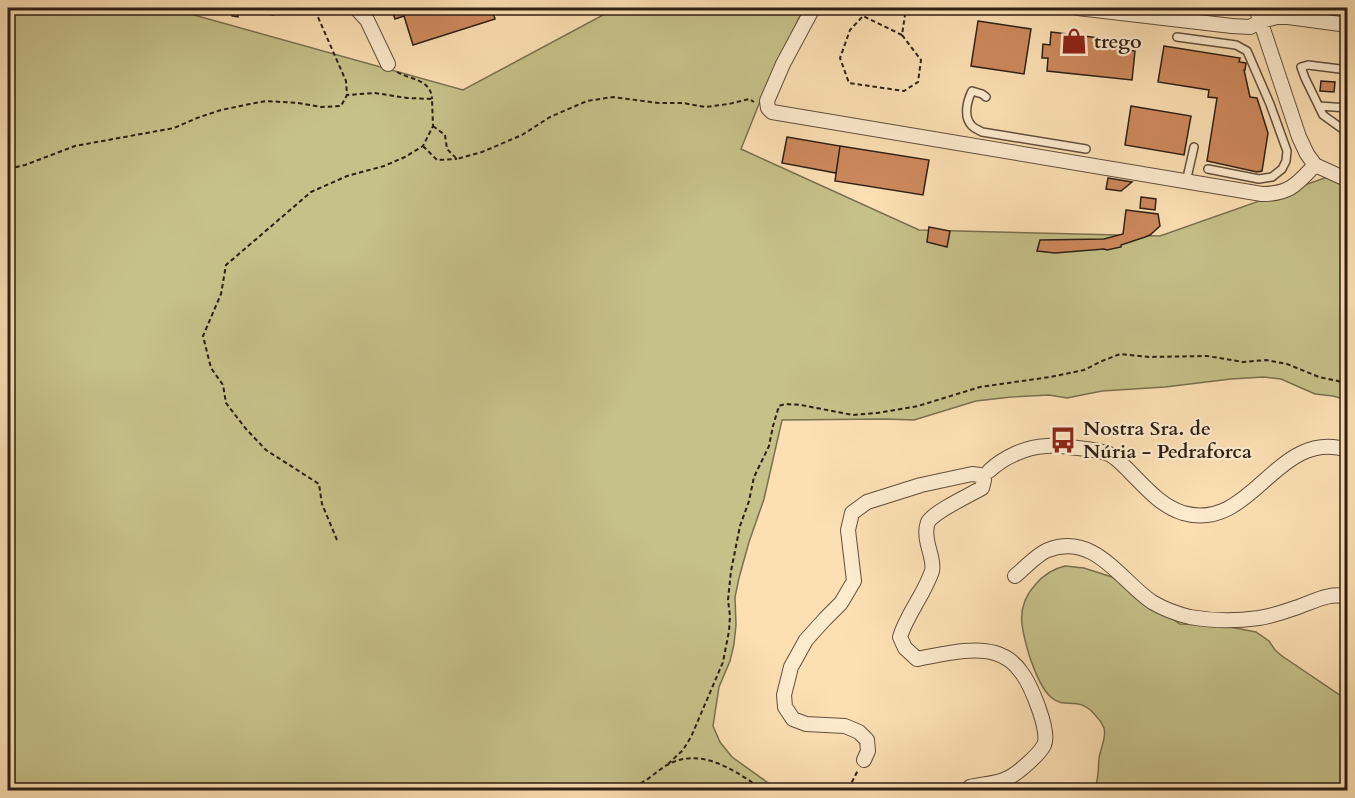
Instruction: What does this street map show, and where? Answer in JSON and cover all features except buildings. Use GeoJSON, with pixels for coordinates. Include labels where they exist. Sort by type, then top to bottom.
{"type":"FeatureCollection","features":[{"type":"Feature","properties":{"kind":"street"},"geometry":{"type":"LineString","coordinates":[[356,8],[367,20],[388,64]]}},
{"type":"Feature","properties":{"kind":"street"},"geometry":{"type":"LineString","coordinates":[[813,8],[766,101],[772,112],[1262,194],[1291,189],[1316,165]]}},
{"type":"Feature","properties":{"kind":"street"},"geometry":{"type":"LineString","coordinates":[[1078,8],[1232,26],[1250,27],[1261,21],[1277,17],[1347,25]]}},
{"type":"Feature","properties":{"kind":"street"},"geometry":{"type":"LineString","coordinates":[[1256,8],[1299,137],[1307,154],[1316,165],[1347,180]]}},
{"type":"Feature","properties":{"kind":"street"},"geometry":{"type":"LineString","coordinates":[[970,786],[1006,779],[1029,763],[1044,744],[1046,736],[1027,682],[1021,671],[1010,661],[984,651],[959,652],[916,659],[905,648],[900,638],[906,620],[923,593],[933,568],[926,534],[927,524],[933,516],[982,488],[984,476],[1006,458],[1025,450],[1046,446],[1090,449],[1110,455],[1158,501],[1184,513],[1207,515],[1227,510],[1240,502],[1291,458],[1306,450],[1323,445],[1338,446],[1347,450]]}},
{"type":"Feature","properties":{"kind":"street"},"geometry":{"type":"LineString","coordinates":[[864,760],[868,751],[867,741],[858,732],[845,726],[806,724],[793,719],[785,707],[784,695],[791,667],[806,640],[841,603],[854,582],[848,530],[852,513],[867,502],[921,485],[972,474],[984,476]]}},
{"type":"Feature","properties":{"kind":"street"},"geometry":{"type":"LineString","coordinates":[[1015,576],[1046,551],[1063,546],[1087,549],[1115,569],[1151,601],[1167,610],[1190,617],[1216,620],[1260,618],[1324,597],[1344,595],[1347,597]]}},
{"type":"Feature","properties":{"kind":"lane"},"geometry":{"type":"LineString","coordinates":[[1177,37],[1236,45],[1247,51],[1287,151],[1282,169],[1272,177],[1259,179],[1208,169]]}},
{"type":"Feature","properties":{"kind":"lane"},"geometry":{"type":"LineString","coordinates":[[1347,70],[1308,65],[1301,67],[1323,115],[1347,134]]}},
{"type":"Feature","properties":{"kind":"lane"},"geometry":{"type":"LineString","coordinates":[[986,97],[972,91],[968,100],[967,116],[971,126],[982,132],[1086,149]]}},
{"type":"Feature","properties":{"kind":"lane"},"geometry":{"type":"LineString","coordinates":[[1270,104],[1286,97]]}},
{"type":"Feature","properties":{"kind":"lane"},"geometry":{"type":"LineString","coordinates":[[1319,106],[1347,108]]}},
{"type":"Feature","properties":{"kind":"lane"},"geometry":{"type":"LineString","coordinates":[[1020,154],[1022,138]]}},
{"type":"Feature","properties":{"kind":"lane"},"geometry":{"type":"LineString","coordinates":[[1186,182],[1194,147]]}},
{"type":"Feature","properties":{"kind":"path"},"geometry":{"type":"LineString","coordinates":[[8,170],[75,146],[174,128],[197,118],[266,101],[321,107],[341,106],[347,95],[346,81],[314,8]]}},
{"type":"Feature","properties":{"kind":"path"},"geometry":{"type":"LineString","coordinates":[[902,35],[863,16],[850,30],[840,58],[849,83],[904,91],[918,82],[921,60],[902,35],[906,8]]}},
{"type":"Feature","properties":{"kind":"path"},"geometry":{"type":"LineString","coordinates":[[338,540],[322,504],[319,484],[266,450],[226,403],[223,385],[211,368],[203,336],[222,294],[226,266],[311,192],[347,176],[384,166],[423,146],[433,126],[432,93],[424,82],[399,74],[388,64]]}},
{"type":"Feature","properties":{"kind":"path"},"geometry":{"type":"LineString","coordinates":[[347,95],[375,93],[432,99]]}},
{"type":"Feature","properties":{"kind":"path"},"geometry":{"type":"LineString","coordinates":[[423,146],[437,160],[457,159],[482,152],[522,135],[550,117],[577,105],[614,97],[705,107],[749,99],[768,108]]}},
{"type":"Feature","properties":{"kind":"path"},"geometry":{"type":"LineString","coordinates":[[433,126],[445,135],[447,149],[457,159]]}},
{"type":"Feature","properties":{"kind":"path"},"geometry":{"type":"LineString","coordinates":[[619,790],[640,783],[668,764],[692,737],[723,662],[729,631],[728,600],[731,571],[740,526],[754,477],[769,446],[780,406],[801,405],[853,415],[877,413],[940,400],[980,387],[1084,370],[1120,354],[1149,357],[1207,356],[1244,362],[1266,360],[1287,364],[1298,370],[1338,381],[1347,386]]}},
{"type":"Feature","properties":{"kind":"path"},"geometry":{"type":"LineString","coordinates":[[668,764],[684,758],[717,762],[763,790]]}},
{"type":"Feature","properties":{"kind":"path"},"geometry":{"type":"LineString","coordinates":[[852,790],[852,782],[864,760]]}},
{"type":"Feature","properties":{"kind":"shaded area"},"geometry":{"type":"Polygon","coordinates":[[[8,8],[169,8],[463,90],[616,8],[804,8],[765,89],[741,149],[919,230],[1160,236],[1347,170],[1347,400],[1315,394],[1281,379],[1263,377],[1102,391],[1067,398],[1049,395],[976,401],[914,420],[782,420],[764,499],[739,578],[735,597],[734,644],[730,661],[719,687],[713,726],[720,742],[732,757],[778,790],[8,790],[8,8]]]}},
{"type":"Feature","properties":{"kind":"shaded area"},"geometry":{"type":"Polygon","coordinates":[[[1065,566],[1084,568],[1112,577],[1180,624],[1225,626],[1256,632],[1269,641],[1282,656],[1347,700],[1347,790],[1094,790],[1105,736],[1103,726],[1090,709],[1078,704],[1062,703],[1048,694],[1034,668],[1023,629],[1022,611],[1028,594],[1045,575],[1065,566]]]}},
{"type":"Feature","properties":{"kind":"place","name":"trego"},"geometry":{"type":"Point","coordinates":[1074,41]}},
{"type":"Feature","properties":{"kind":"place","name":"Nostra Sra. de Núria - Pedraforca"},"geometry":{"type":"Point","coordinates":[1063,440]}}]}
